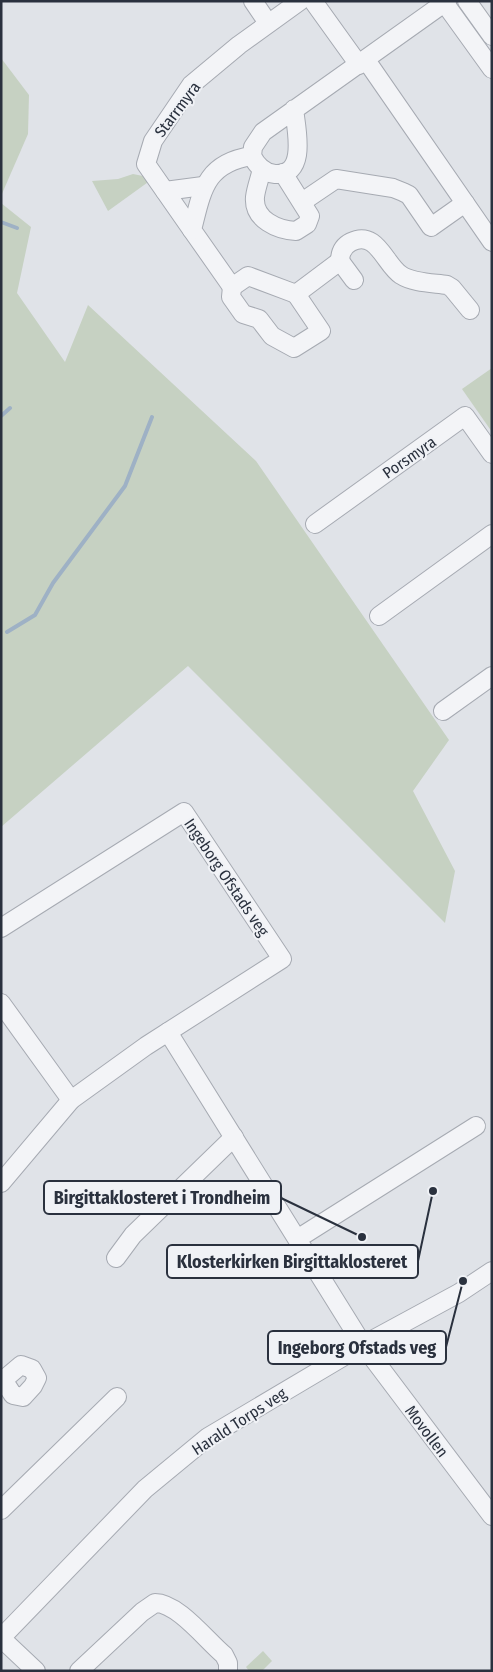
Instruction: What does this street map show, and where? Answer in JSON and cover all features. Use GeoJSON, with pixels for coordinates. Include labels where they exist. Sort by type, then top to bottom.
{"type":"FeatureCollection","features":[{"type":"Feature","properties":{"kind":"street"},"geometry":{"type":"LineString","coordinates":[[253,1],[268,23]]}},
{"type":"Feature","properties":{"kind":"street","name":"Starrmyra"},"geometry":{"type":"LineString","coordinates":[[296,294],[321,331],[294,348],[272,336],[259,319],[243,314],[231,297],[232,287],[146,164],[148,152],[161,127],[191,85],[268,23],[300,1]]}},
{"type":"Feature","properties":{"kind":"street"},"geometry":{"type":"LineString","coordinates":[[313,1],[362,62],[492,242]]}},
{"type":"Feature","properties":{"kind":"street"},"geometry":{"type":"LineString","coordinates":[[467,1],[492,36]]}},
{"type":"Feature","properties":{"kind":"street"},"geometry":{"type":"LineString","coordinates":[[283,173],[310,216],[307,224],[296,231],[268,224],[256,204],[257,163],[253,147],[263,132],[445,2],[492,69]]}},
{"type":"Feature","properties":{"kind":"street"},"geometry":{"type":"LineString","coordinates":[[192,230],[203,186],[207,178],[230,161],[257,163],[277,174],[283,173],[293,166],[297,158],[294,109]]}},
{"type":"Feature","properties":{"kind":"street"},"geometry":{"type":"LineString","coordinates":[[302,202],[336,179],[393,188],[408,195],[431,227],[465,203]]}},
{"type":"Feature","properties":{"kind":"street"},"geometry":{"type":"LineString","coordinates":[[165,191],[203,186]]}},
{"type":"Feature","properties":{"kind":"street"},"geometry":{"type":"LineString","coordinates":[[232,287],[248,276],[296,294],[340,261],[342,250],[347,244],[355,240],[371,242],[381,250],[402,276],[447,285],[452,288],[470,310]]}},
{"type":"Feature","properties":{"kind":"street"},"geometry":{"type":"LineString","coordinates":[[340,261],[354,280]]}},
{"type":"Feature","properties":{"kind":"street","name":"Porsmyra"},"geometry":{"type":"LineString","coordinates":[[314,524],[465,416],[492,454]]}},
{"type":"Feature","properties":{"kind":"street"},"geometry":{"type":"LineString","coordinates":[[379,616],[492,534]]}},
{"type":"Feature","properties":{"kind":"street"},"geometry":{"type":"LineString","coordinates":[[443,710],[492,676]]}},
{"type":"Feature","properties":{"kind":"street","name":"Ingeborg Ofstads veg"},"geometry":{"type":"LineString","coordinates":[[1,928],[184,812],[282,959],[168,1032],[71,1100],[1,1183]]}},
{"type":"Feature","properties":{"kind":"street"},"geometry":{"type":"LineString","coordinates":[[2,1008],[71,1100]]}},
{"type":"Feature","properties":{"kind":"street"},"geometry":{"type":"LineString","coordinates":[[168,1032],[363,1345]]}},
{"type":"Feature","properties":{"kind":"street"},"geometry":{"type":"LineString","coordinates":[[305,1234],[476,1126]]}},
{"type":"Feature","properties":{"kind":"street"},"geometry":{"type":"LineString","coordinates":[[116,1258],[134,1235],[234,1137]]}},
{"type":"Feature","properties":{"kind":"street","name":"Harald Torps veg"},"geometry":{"type":"LineString","coordinates":[[1,1638],[145,1489],[208,1437],[363,1345],[459,1293],[492,1271]]}},
{"type":"Feature","properties":{"kind":"street","name":"Movollen"},"geometry":{"type":"LineString","coordinates":[[363,1345],[492,1516]]}},
{"type":"Feature","properties":{"kind":"street"},"geometry":{"type":"LineString","coordinates":[[1,1510],[118,1397]]}},
{"type":"Feature","properties":{"kind":"street"},"geometry":{"type":"LineString","coordinates":[[79,1671],[155,1603],[170,1606],[182,1615],[224,1655],[228,1663],[228,1671]]}},
{"type":"Feature","properties":{"kind":"street"},"geometry":{"type":"LineString","coordinates":[[1,1638],[36,1671]]}},
{"type":"Feature","properties":{"kind":"green space"},"geometry":{"type":"Polygon","coordinates":[[[1,58],[29,95],[28,134],[1,196],[1,58]]]}},
{"type":"Feature","properties":{"kind":"green space"},"geometry":{"type":"Polygon","coordinates":[[[133,174],[148,177],[151,180],[108,211],[92,181],[118,179],[133,174]]]}},
{"type":"Feature","properties":{"kind":"green space"},"geometry":{"type":"Polygon","coordinates":[[[1,203],[31,227],[17,293],[65,362],[88,305],[256,461],[449,740],[413,791],[455,871],[445,923],[188,666],[1,827],[1,203]]]}},
{"type":"Feature","properties":{"kind":"green space"},"geometry":{"type":"Polygon","coordinates":[[[492,368],[492,432],[462,389],[492,368]]]}},
{"type":"Feature","properties":{"kind":"green space"},"geometry":{"type":"Polygon","coordinates":[[[263,1651],[272,1661],[262,1671],[249,1671],[246,1667],[263,1651]]]}},
{"type":"Feature","properties":{"kind":"waterway"},"geometry":{"type":"LineString","coordinates":[[1,222],[17,228]]}},
{"type":"Feature","properties":{"kind":"waterway"},"geometry":{"type":"LineString","coordinates":[[1,416],[10,408]]}},
{"type":"Feature","properties":{"kind":"waterway"},"geometry":{"type":"LineString","coordinates":[[7,632],[35,615],[53,583],[125,486],[152,417]]}},
{"type":"Feature","properties":{"kind":"place","name":"Klosterkirken Birgittaklosteret"},"geometry":{"type":"Point","coordinates":[433,1191]}},
{"type":"Feature","properties":{"kind":"place","name":"Birgittaklosteret i Trondheim"},"geometry":{"type":"Point","coordinates":[362,1237]}},
{"type":"Feature","properties":{"kind":"place","name":"Ingeborg Ofstads veg"},"geometry":{"type":"Point","coordinates":[463,1281]}}]}
